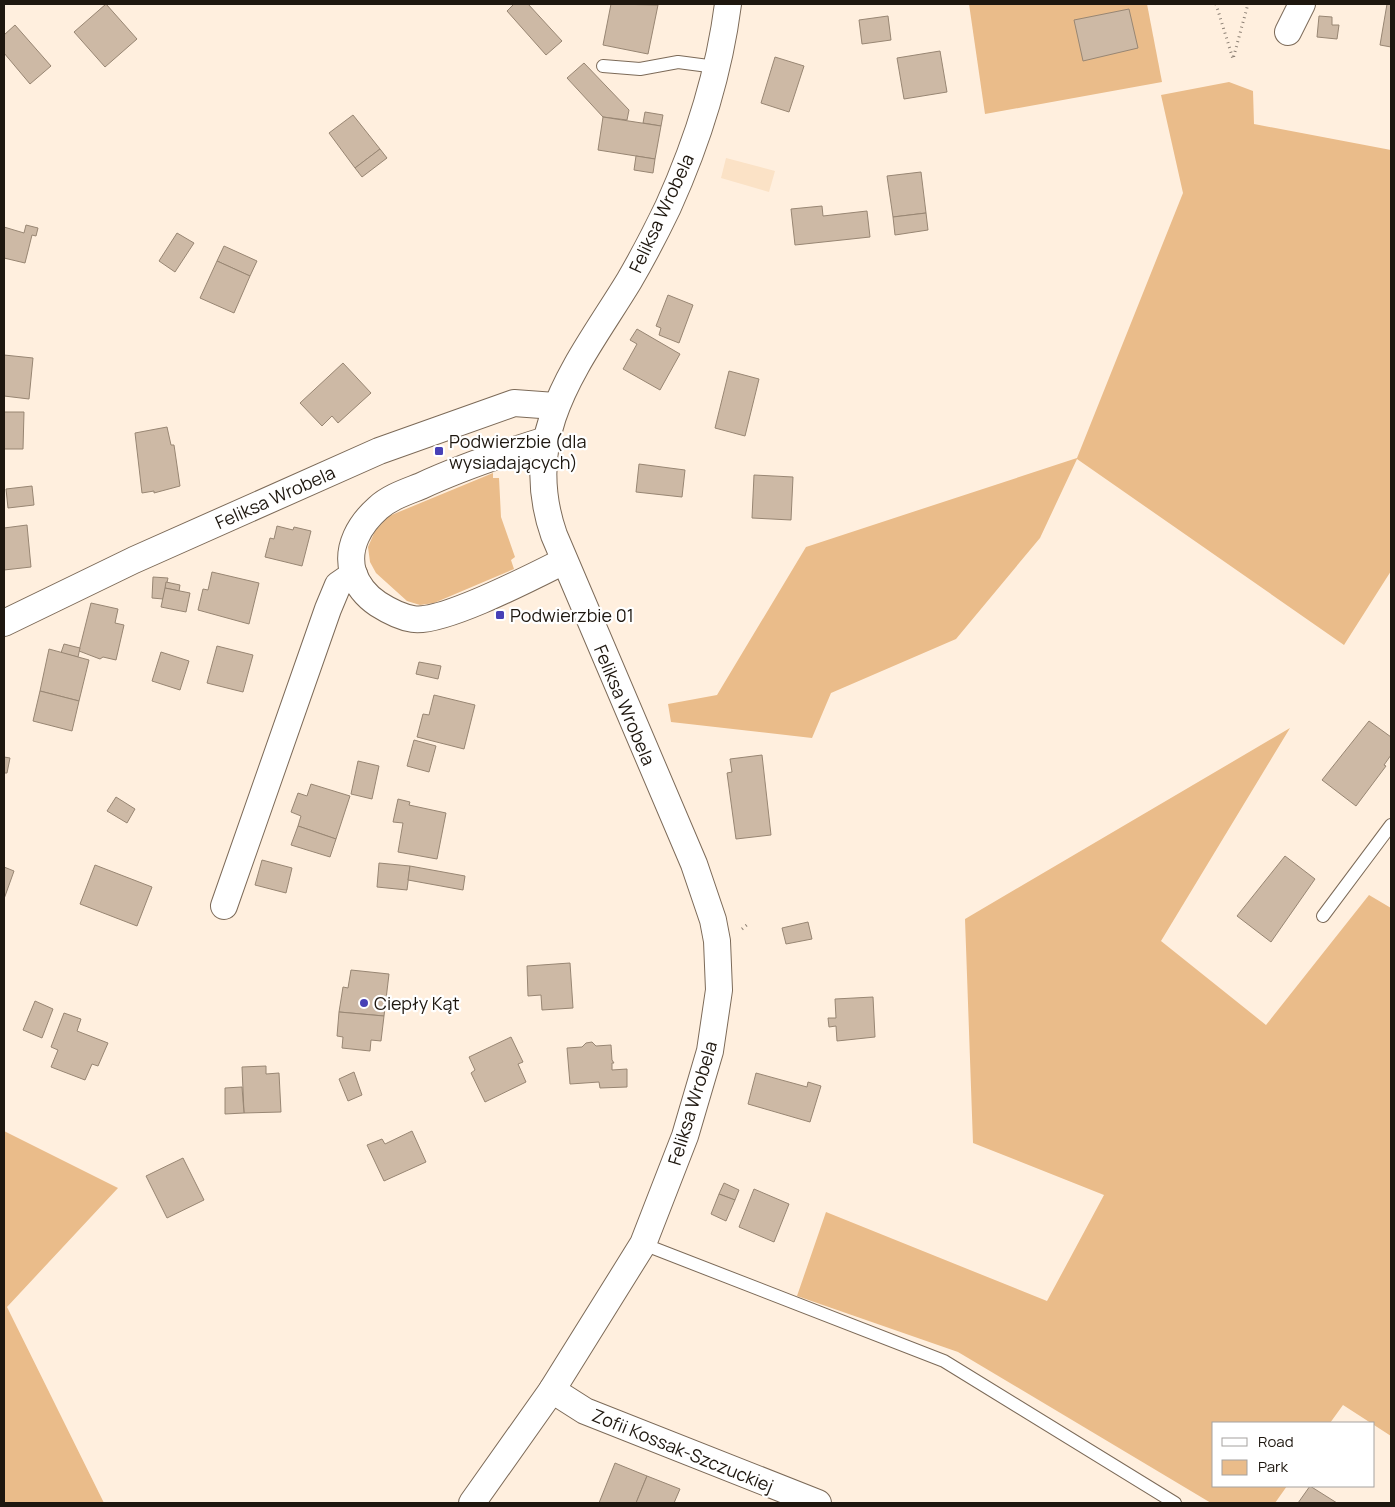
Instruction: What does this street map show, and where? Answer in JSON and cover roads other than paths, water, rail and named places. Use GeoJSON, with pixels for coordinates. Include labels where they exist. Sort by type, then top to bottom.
{"type":"FeatureCollection","features":[{"type":"Feature","properties":{"kind":"street","name":"Feliksa Wrobela"},"geometry":{"type":"LineString","coordinates":[[472,1503],[552,1390],[643,1244],[685,1136],[710,1051],[719,990],[717,941],[706,896],[564,561],[548,518],[544,478],[546,440],[555,406],[582,354],[629,280],[668,207],[700,126],[716,67],[728,4]]}},
{"type":"Feature","properties":{"kind":"street"},"geometry":{"type":"LineString","coordinates":[[1288,32],[1302,4]]}},
{"type":"Feature","properties":{"kind":"street","name":"Feliksa Wrobela"},"geometry":{"type":"LineString","coordinates":[[4,624],[134,560],[379,451],[514,403],[555,406]]}},
{"type":"Feature","properties":{"kind":"street"},"geometry":{"type":"LineString","coordinates":[[546,440],[494,456],[388,500],[367,519],[358,531],[352,553],[354,574],[360,587],[368,597],[388,610],[414,620],[442,616],[564,561]]}},
{"type":"Feature","properties":{"kind":"street"},"geometry":{"type":"LineString","coordinates":[[224,906],[328,609],[338,585],[354,574]]}},
{"type":"Feature","properties":{"kind":"street","name":"Zofii Kossak-Szczuckiej"},"geometry":{"type":"LineString","coordinates":[[552,1390],[585,1411],[818,1503]]}},
{"type":"Feature","properties":{"kind":"lane"},"geometry":{"type":"LineString","coordinates":[[603,66],[640,68],[678,62],[716,67]]}},
{"type":"Feature","properties":{"kind":"lane"},"geometry":{"type":"LineString","coordinates":[[1323,916],[1391,825]]}},
{"type":"Feature","properties":{"kind":"lane"},"geometry":{"type":"LineString","coordinates":[[643,1244],[944,1360],[1175,1503]]}},
{"type":"Feature","properties":{"kind":"place","name":"Podwierzbie (dla wysiadających)"},"geometry":{"type":"Point","coordinates":[439,451]}},
{"type":"Feature","properties":{"kind":"place","name":"Podwierzbie 01"},"geometry":{"type":"Point","coordinates":[500,615]}},
{"type":"Feature","properties":{"kind":"place","name":"Ciepły Kąt"},"geometry":{"type":"Point","coordinates":[364,1003]}}]}
